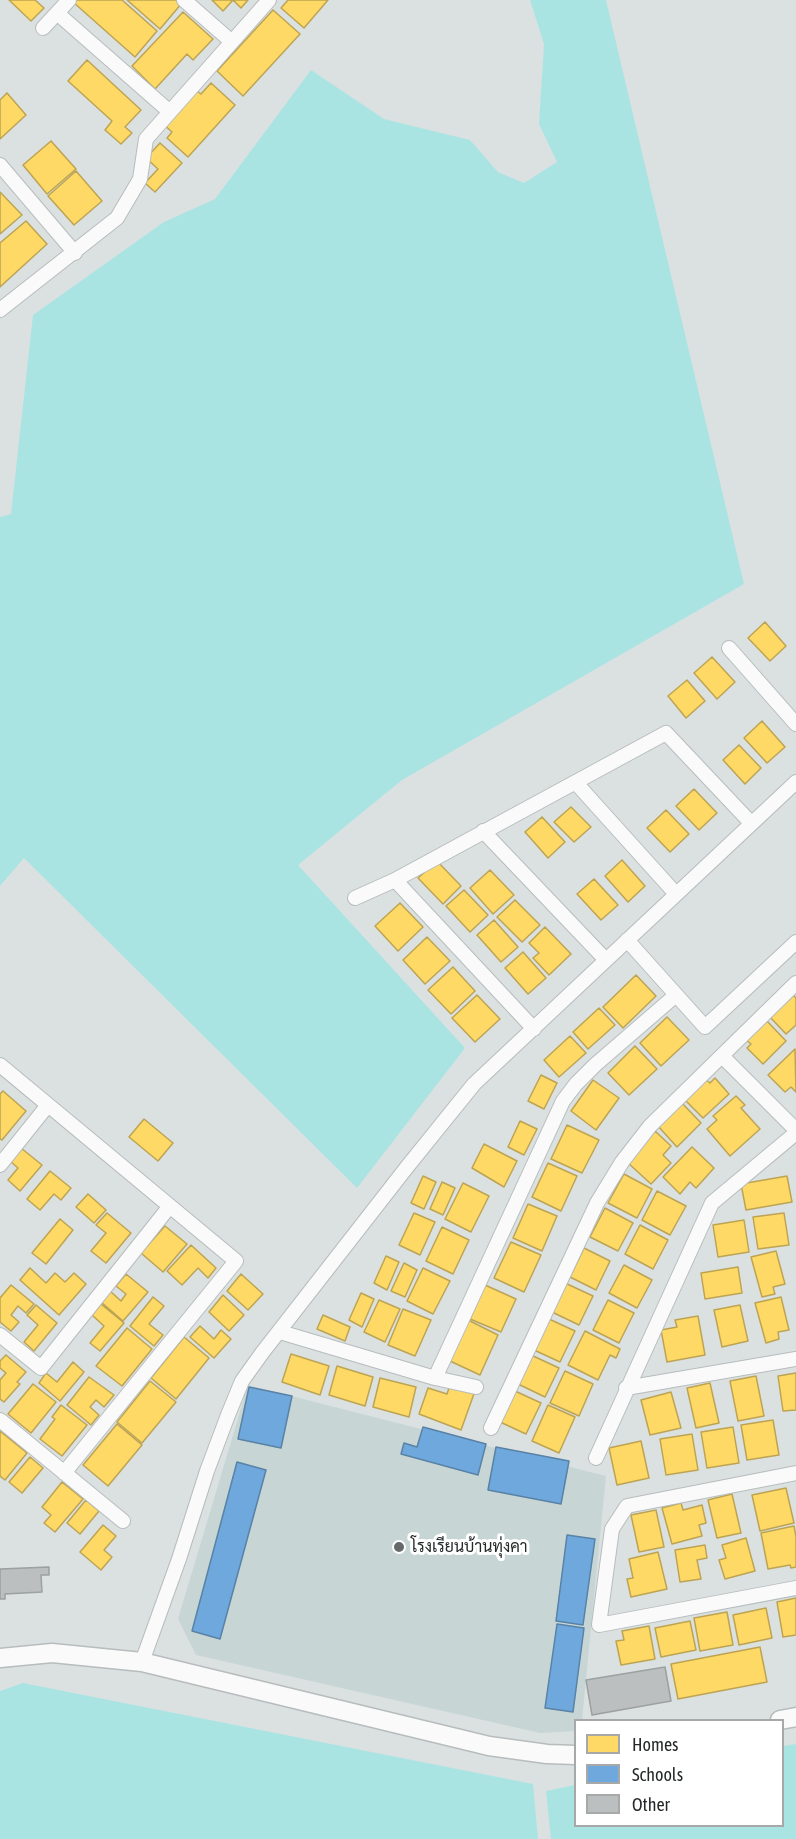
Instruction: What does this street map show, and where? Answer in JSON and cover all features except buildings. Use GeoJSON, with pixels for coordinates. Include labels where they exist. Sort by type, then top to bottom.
{"type":"FeatureCollection","features":[{"type":"Feature","properties":{"kind":"street"},"geometry":{"type":"LineString","coordinates":[[43,28],[69,0]]}},
{"type":"Feature","properties":{"kind":"street"},"geometry":{"type":"LineString","coordinates":[[184,0],[232,42]]}},
{"type":"Feature","properties":{"kind":"street"},"geometry":{"type":"LineString","coordinates":[[0,310],[117,218],[140,179],[146,139],[269,0]]}},
{"type":"Feature","properties":{"kind":"street"},"geometry":{"type":"LineString","coordinates":[[57,13],[170,112]]}},
{"type":"Feature","properties":{"kind":"street"},"geometry":{"type":"LineString","coordinates":[[0,165],[75,253]]}},
{"type":"Feature","properties":{"kind":"street"},"geometry":{"type":"LineString","coordinates":[[729,648],[796,724]]}},
{"type":"Feature","properties":{"kind":"street"},"geometry":{"type":"LineString","coordinates":[[355,898],[395,880],[666,733],[751,823]]}},
{"type":"Feature","properties":{"kind":"street"},"geometry":{"type":"LineString","coordinates":[[142,1662],[179,1559],[207,1471],[242,1381],[406,1167],[474,1084],[796,782]]}},
{"type":"Feature","properties":{"kind":"street"},"geometry":{"type":"LineString","coordinates":[[576,783],[676,894]]}},
{"type":"Feature","properties":{"kind":"street"},"geometry":{"type":"LineString","coordinates":[[483,831],[606,959]]}},
{"type":"Feature","properties":{"kind":"street"},"geometry":{"type":"LineString","coordinates":[[395,880],[534,1029]]}},
{"type":"Feature","properties":{"kind":"street"},"geometry":{"type":"LineString","coordinates":[[627,940],[705,1027],[796,942]]}},
{"type":"Feature","properties":{"kind":"street"},"geometry":{"type":"LineString","coordinates":[[491,1428],[602,1195],[622,1162],[650,1126],[796,983]]}},
{"type":"Feature","properties":{"kind":"street"},"geometry":{"type":"LineString","coordinates":[[435,1378],[563,1101],[595,1065],[676,995]]}},
{"type":"Feature","properties":{"kind":"street"},"geometry":{"type":"LineString","coordinates":[[596,1458],[712,1203],[796,1132],[722,1056]]}},
{"type":"Feature","properties":{"kind":"street"},"geometry":{"type":"LineString","coordinates":[[0,1065],[236,1261],[64,1473]]}},
{"type":"Feature","properties":{"kind":"street"},"geometry":{"type":"LineString","coordinates":[[0,1165],[48,1105]]}},
{"type":"Feature","properties":{"kind":"street"},"geometry":{"type":"LineString","coordinates":[[0,1335],[41,1368],[170,1206]]}},
{"type":"Feature","properties":{"kind":"street"},"geometry":{"type":"LineString","coordinates":[[280,1332],[435,1378],[477,1387]]}},
{"type":"Feature","properties":{"kind":"street"},"geometry":{"type":"LineString","coordinates":[[626,1388],[796,1359]]}},
{"type":"Feature","properties":{"kind":"street"},"geometry":{"type":"LineString","coordinates":[[0,1420],[123,1521]]}},
{"type":"Feature","properties":{"kind":"street"},"geometry":{"type":"LineString","coordinates":[[796,1473],[627,1506],[612,1529],[598,1625],[796,1588]]}},
{"type":"Feature","properties":{"kind":"street"},"geometry":{"type":"LineString","coordinates":[[0,1658],[52,1653],[142,1662],[489,1746],[547,1754],[574,1755]]}},
{"type":"Feature","properties":{"kind":"shaded area"},"geometry":{"type":"Polygon","coordinates":[[[530,0],[606,0],[744,584],[402,780],[298,865],[465,1048],[357,1188],[24,858],[0,886],[0,517],[11,514],[33,315],[164,222],[215,199],[311,70],[384,119],[470,140],[498,172],[524,183],[557,162],[539,124],[544,44],[530,0]]]}},
{"type":"Feature","properties":{"kind":"shaded area","name":"โรงเรียนบ้านทุ่งคา"},"geometry":{"type":"Polygon","coordinates":[[[248,1385],[606,1476],[582,1719],[574,1719],[574,1731],[540,1733],[196,1655],[178,1619],[248,1385]]]}},
{"type":"Feature","properties":{"kind":"shaded area"},"geometry":{"type":"Polygon","coordinates":[[[23,1683],[533,1784],[538,1839],[0,1839],[0,1691],[23,1683]]]}},
{"type":"Feature","properties":{"kind":"shaded area"},"geometry":{"type":"Polygon","coordinates":[[[796,1744],[796,1839],[551,1839],[546,1791],[574,1785],[574,1827],[784,1827],[784,1746],[796,1744]]]}},
{"type":"Feature","properties":{"kind":"place","name":"โรงเรียนบ้านทุ่งคา"},"geometry":{"type":"Point","coordinates":[399,1547]}}]}
